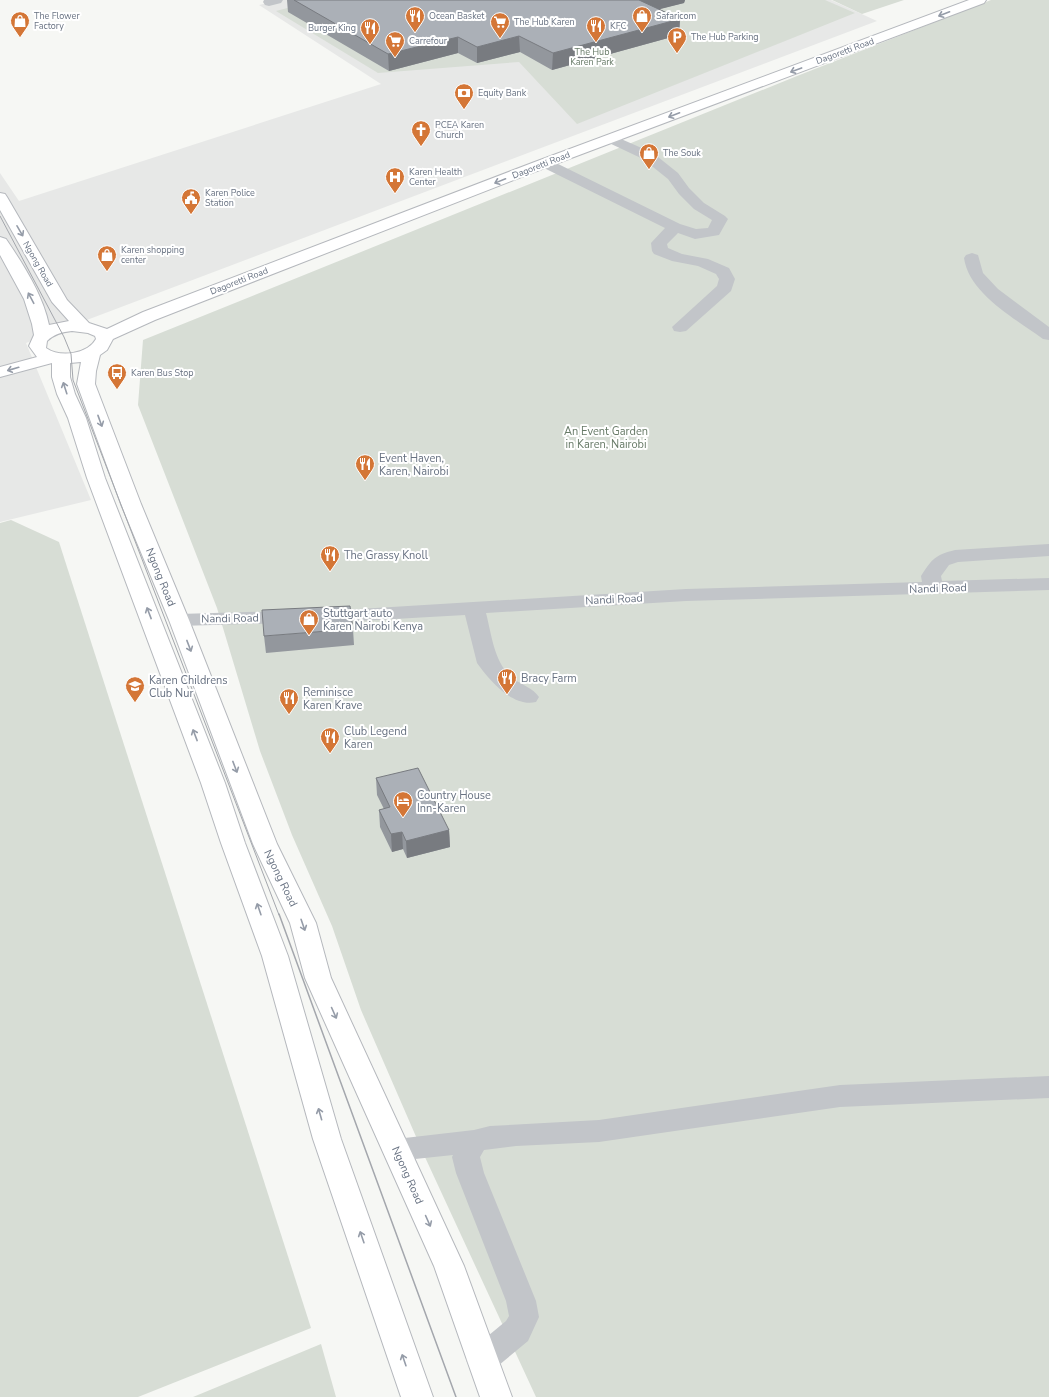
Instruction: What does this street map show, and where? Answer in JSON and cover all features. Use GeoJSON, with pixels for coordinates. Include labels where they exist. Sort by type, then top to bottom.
{"type":"FeatureCollection","features":[{"type":"Feature","properties":{"kind":"main road","name":"Dagoretti Road"},"geometry":{"type":"LineString","coordinates":[[94,330],[172,308],[545,163],[980,0]]}},
{"type":"Feature","properties":{"kind":"main road","name":"Dagoretti Road"},"geometry":{"type":"LineString","coordinates":[[702,90],[929,6]]}},
{"type":"Feature","properties":{"kind":"main road","name":"Dagoretti Road"},"geometry":{"type":"LineString","coordinates":[[94,330],[445,191],[581,135]]}},
{"type":"Feature","properties":{"kind":"main road","name":"Ngong Road"},"geometry":{"type":"LineString","coordinates":[[0,197],[60,302],[94,330]]}},
{"type":"Feature","properties":{"kind":"main road"},"geometry":{"type":"LineString","coordinates":[[0,242],[34,301],[42,325],[29,345]]}},
{"type":"Feature","properties":{"kind":"main road"},"geometry":{"type":"LineString","coordinates":[[0,360],[61,327],[94,330],[105,341],[102,347],[92,353],[75,358],[57,358],[0,372]]}},
{"type":"Feature","properties":{"kind":"main road"},"geometry":{"type":"LineString","coordinates":[[29,345],[39,351],[57,358]]}},
{"type":"Feature","properties":{"kind":"main road","name":"Ngong Road"},"geometry":{"type":"LineString","coordinates":[[92,353],[87,371],[86,384],[131,504],[179,620],[265,844],[303,923],[318,978],[449,1266],[496,1397]]}},
{"type":"Feature","properties":{"kind":"main road"},"geometry":{"type":"LineString","coordinates":[[57,358],[66,394],[77,418],[96,478],[213,783],[233,843],[273,950],[328,1139],[417,1397]]}},
{"type":"Feature","properties":{"kind":"street"},"geometry":{"type":"LineString","coordinates":[[545,163],[675,227],[695,234],[714,232],[720,218],[698,206],[673,176],[648,156],[612,139]]}},
{"type":"Feature","properties":{"kind":"street"},"geometry":{"type":"LineString","coordinates":[[675,227],[659,243],[660,251],[678,258],[702,262],[723,271],[727,279],[725,288],[680,327]]}},
{"type":"Feature","properties":{"kind":"street"},"geometry":{"type":"LineString","coordinates":[[972,258],[976,275],[992,293],[1049,335]]}},
{"type":"Feature","properties":{"kind":"street"},"geometry":{"type":"LineString","coordinates":[[934,588],[931,576],[942,561],[955,556],[1049,550]]}},
{"type":"Feature","properties":{"kind":"street","name":"Nandi Road"},"geometry":{"type":"LineString","coordinates":[[179,620],[359,615],[686,595],[1049,584]]}},
{"type":"Feature","properties":{"kind":"street"},"geometry":{"type":"LineString","coordinates":[[474,608],[488,663],[505,683],[528,697]]}},
{"type":"Feature","properties":{"kind":"street"},"geometry":{"type":"LineString","coordinates":[[396,1150],[510,1135],[599,1131],[840,1096],[1049,1087]]}},
{"type":"Feature","properties":{"kind":"street"},"geometry":{"type":"LineString","coordinates":[[474,1140],[466,1158],[470,1173],[521,1301],[524,1317],[518,1331],[482,1360]]}},
{"type":"Feature","properties":{"kind":"shaded area","name":"Karen shopping center"},"geometry":{"type":"Polygon","coordinates":[[[280,0],[831,0],[877,21],[26,343],[91,500],[0,522],[0,173],[19,201],[381,84],[259,5],[280,0]]]}},
{"type":"Feature","properties":{"kind":"green space","name":"The Hub Karen Park"},"geometry":{"type":"Polygon","coordinates":[[[318,0],[825,0],[855,13],[577,124],[519,62],[378,73],[276,11],[318,0]]]}},
{"type":"Feature","properties":{"kind":"green space"},"geometry":{"type":"Polygon","coordinates":[[[832,0],[904,0],[862,14],[832,0]]]}},
{"type":"Feature","properties":{"kind":"green space","name":"An Event Garden in Karen, Nairobi"},"geometry":{"type":"Polygon","coordinates":[[[991,0],[1049,0],[1049,1397],[536,1397],[424,1155],[361,1010],[332,926],[292,835],[260,751],[217,608],[138,405],[143,340],[797,76],[991,0]]]}},
{"type":"Feature","properties":{"kind":"green space"},"geometry":{"type":"Polygon","coordinates":[[[11,520],[59,542],[311,1328],[138,1397],[0,1397],[0,523],[11,520]]]}},
{"type":"Feature","properties":{"kind":"green space"},"geometry":{"type":"Polygon","coordinates":[[[321,1344],[336,1397],[193,1397],[321,1344]]]}},
{"type":"Feature","properties":{"kind":"building","name":"The Hub Karen"},"geometry":{"type":"Polygon","coordinates":[[[294,0],[639,0],[680,19],[553,53],[519,36],[477,47],[458,37],[388,54],[294,0]]]}},
{"type":"Feature","properties":{"kind":"building"},"geometry":{"type":"Polygon","coordinates":[[[350,606],[353,629],[264,636],[262,610],[350,606]]]}},
{"type":"Feature","properties":{"kind":"building"},"geometry":{"type":"Polygon","coordinates":[[[418,768],[449,830],[406,841],[402,832],[391,834],[379,810],[390,807],[376,778],[418,768]]]}},
{"type":"Feature","properties":{"kind":"tram line"},"geometry":{"type":"LineString","coordinates":[[0,216],[64,337],[71,354],[73,380],[279,915]]}},
{"type":"Feature","properties":{"kind":"tram line"},"geometry":{"type":"LineString","coordinates":[[279,914],[456,1397]]}},
{"type":"Feature","properties":{"kind":"place","name":"Ocean Basket"},"geometry":{"type":"Point","coordinates":[415,33]}},
{"type":"Feature","properties":{"kind":"place","name":"Safaricom"},"geometry":{"type":"Point","coordinates":[642,33]}},
{"type":"Feature","properties":{"kind":"place","name":"The Flower Factory"},"geometry":{"type":"Point","coordinates":[20,38]}},
{"type":"Feature","properties":{"kind":"place","name":"The Hub Karen"},"geometry":{"type":"Point","coordinates":[500,39]}},
{"type":"Feature","properties":{"kind":"place","name":"KFC"},"geometry":{"type":"Point","coordinates":[596,43]}},
{"type":"Feature","properties":{"kind":"place","name":"Burger King"},"geometry":{"type":"Point","coordinates":[370,45]}},
{"type":"Feature","properties":{"kind":"place","name":"The Hub Parking"},"geometry":{"type":"Point","coordinates":[677,54]}},
{"type":"Feature","properties":{"kind":"place","name":"Carrefour"},"geometry":{"type":"Point","coordinates":[395,58]}},
{"type":"Feature","properties":{"kind":"place","name":"Equity Bank"},"geometry":{"type":"Point","coordinates":[464,110]}},
{"type":"Feature","properties":{"kind":"place","name":"PCEA Karen Church"},"geometry":{"type":"Point","coordinates":[421,147]}},
{"type":"Feature","properties":{"kind":"place","name":"The Souk"},"geometry":{"type":"Point","coordinates":[649,170]}},
{"type":"Feature","properties":{"kind":"place","name":"Karen Health Center"},"geometry":{"type":"Point","coordinates":[395,194]}},
{"type":"Feature","properties":{"kind":"place","name":"Karen Police Station"},"geometry":{"type":"Point","coordinates":[191,215]}},
{"type":"Feature","properties":{"kind":"place","name":"Karen shopping center"},"geometry":{"type":"Point","coordinates":[107,272]}},
{"type":"Feature","properties":{"kind":"place","name":"Karen Bus Stop"},"geometry":{"type":"Point","coordinates":[117,390]}},
{"type":"Feature","properties":{"kind":"place","name":"Event Haven, Karen, Nairobi"},"geometry":{"type":"Point","coordinates":[365,481]}},
{"type":"Feature","properties":{"kind":"place","name":"The Grassy Knoll"},"geometry":{"type":"Point","coordinates":[330,572]}},
{"type":"Feature","properties":{"kind":"place","name":"Stuttgart auto Karen Nairobi Kenya"},"geometry":{"type":"Point","coordinates":[309,636]}},
{"type":"Feature","properties":{"kind":"place","name":"Bracy Farm"},"geometry":{"type":"Point","coordinates":[507,695]}},
{"type":"Feature","properties":{"kind":"place","name":"Karen Childrens Club Nur"},"geometry":{"type":"Point","coordinates":[135,703]}},
{"type":"Feature","properties":{"kind":"place","name":"Reminisce Karen Krave"},"geometry":{"type":"Point","coordinates":[289,715]}},
{"type":"Feature","properties":{"kind":"place","name":"Club Legend Karen"},"geometry":{"type":"Point","coordinates":[330,754]}},
{"type":"Feature","properties":{"kind":"place","name":"Country House Inn-Karen"},"geometry":{"type":"Point","coordinates":[403,818]}}]}
